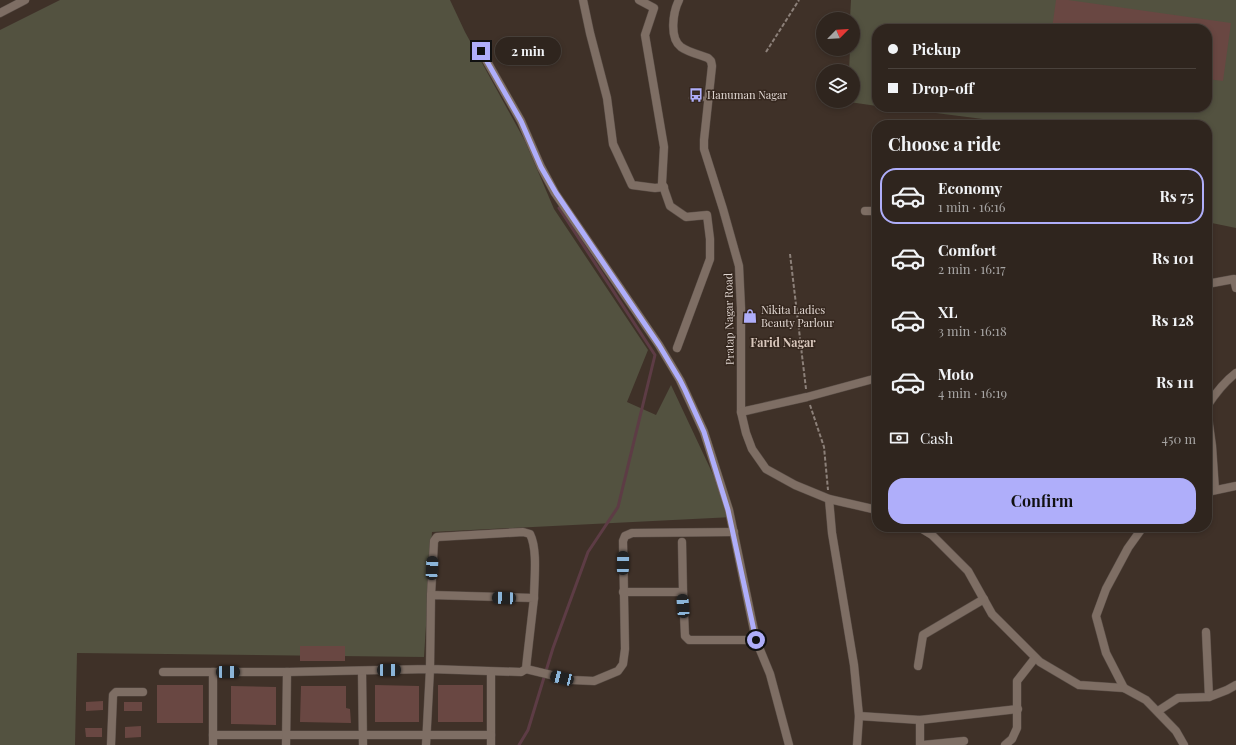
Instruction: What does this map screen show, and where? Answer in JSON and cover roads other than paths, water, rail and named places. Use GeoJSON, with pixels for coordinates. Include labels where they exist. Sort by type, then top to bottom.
{"type":"FeatureCollection","features":[{"type":"Feature","properties":{"kind":"street"},"geometry":{"type":"LineString","coordinates":[[0,13],[25,0]]}},
{"type":"Feature","properties":{"kind":"street"},"geometry":{"type":"LineString","coordinates":[[583,0],[607,98],[613,144],[632,184],[655,188],[664,187]]}},
{"type":"Feature","properties":{"kind":"street"},"geometry":{"type":"LineString","coordinates":[[639,0],[654,8],[645,35],[664,147],[662,183],[670,206],[686,217],[707,215],[710,239],[710,259],[677,348]]}},
{"type":"Feature","properties":{"kind":"street","name":"Pratap Nagar Road"},"geometry":{"type":"LineString","coordinates":[[679,0],[674,9],[675,41],[682,48],[708,58],[711,61],[712,66],[704,149],[739,266],[741,315],[741,412],[752,449],[766,470],[795,485],[829,499],[872,509]]}},
{"type":"Feature","properties":{"kind":"street"},"geometry":{"type":"LineString","coordinates":[[481,51],[521,121],[541,167],[556,193],[659,345],[680,380],[704,432],[734,532],[756,640],[770,674],[789,745]]}},
{"type":"Feature","properties":{"kind":"street"},"geometry":{"type":"LineString","coordinates":[[865,212],[872,211]]}},
{"type":"Feature","properties":{"kind":"street"},"geometry":{"type":"LineString","coordinates":[[1212,283],[1234,279],[1236,288]]}},
{"type":"Feature","properties":{"kind":"street"},"geometry":{"type":"LineString","coordinates":[[1212,398],[1228,379],[1236,373]]}},
{"type":"Feature","properties":{"kind":"street"},"geometry":{"type":"LineString","coordinates":[[741,412],[807,397],[872,379]]}},
{"type":"Feature","properties":{"kind":"street"},"geometry":{"type":"LineString","coordinates":[[1212,491],[1236,486]]}},
{"type":"Feature","properties":{"kind":"street"},"geometry":{"type":"LineString","coordinates":[[829,499],[832,533],[854,665],[858,716],[857,745]]}},
{"type":"Feature","properties":{"kind":"street"},"geometry":{"type":"LineString","coordinates":[[426,745],[430,669],[431,595],[434,541],[437,537],[523,532],[530,534],[533,540],[534,556],[534,598],[529,670]]}},
{"type":"Feature","properties":{"kind":"street"},"geometry":{"type":"LineString","coordinates":[[163,672],[287,672],[430,669],[521,672],[529,670],[572,680],[594,681],[618,671],[624,664],[623,541],[625,536],[632,534],[734,532]]}},
{"type":"Feature","properties":{"kind":"street"},"geometry":{"type":"LineString","coordinates":[[927,532],[968,571],[992,614],[1035,658],[1079,685],[1124,688],[1146,700],[1158,711],[1176,732],[1184,745]]}},
{"type":"Feature","properties":{"kind":"street"},"geometry":{"type":"LineString","coordinates":[[1124,688],[1106,654],[1096,616],[1106,589],[1128,548],[1139,532]]}},
{"type":"Feature","properties":{"kind":"street"},"geometry":{"type":"LineString","coordinates":[[682,542],[682,592],[685,636],[689,640],[756,640]]}},
{"type":"Feature","properties":{"kind":"street"},"geometry":{"type":"LineString","coordinates":[[623,592],[682,592]]}},
{"type":"Feature","properties":{"kind":"street"},"geometry":{"type":"LineString","coordinates":[[431,595],[534,598]]}},
{"type":"Feature","properties":{"kind":"street"},"geometry":{"type":"LineString","coordinates":[[918,666],[923,635],[984,599]]}},
{"type":"Feature","properties":{"kind":"street"},"geometry":{"type":"LineString","coordinates":[[1206,632],[1209,697]]}},
{"type":"Feature","properties":{"kind":"street"},"geometry":{"type":"LineString","coordinates":[[1005,745],[1012,739],[1017,728],[1017,681],[1035,658]]}},
{"type":"Feature","properties":{"kind":"street"},"geometry":{"type":"LineString","coordinates":[[362,671],[363,745]]}},
{"type":"Feature","properties":{"kind":"street"},"geometry":{"type":"LineString","coordinates":[[213,672],[213,745]]}},
{"type":"Feature","properties":{"kind":"street"},"geometry":{"type":"LineString","coordinates":[[286,745],[287,672]]}},
{"type":"Feature","properties":{"kind":"street"},"geometry":{"type":"LineString","coordinates":[[491,672],[491,745]]}},
{"type":"Feature","properties":{"kind":"street"},"geometry":{"type":"LineString","coordinates":[[1158,711],[1178,698],[1209,697],[1236,685]]}},
{"type":"Feature","properties":{"kind":"street"},"geometry":{"type":"LineString","coordinates":[[111,745],[113,695],[116,692],[143,692]]}},
{"type":"Feature","properties":{"kind":"street"},"geometry":{"type":"LineString","coordinates":[[858,716],[920,720],[1018,709]]}},
{"type":"Feature","properties":{"kind":"street"},"geometry":{"type":"LineString","coordinates":[[920,720],[920,745]]}},
{"type":"Feature","properties":{"kind":"street"},"geometry":{"type":"LineString","coordinates":[[213,734],[491,735]]}},
{"type":"Feature","properties":{"kind":"street"},"geometry":{"type":"LineString","coordinates":[[924,745],[964,741]]}},
{"type":"Feature","properties":{"kind":"lane"},"geometry":{"type":"LineString","coordinates":[[691,98],[709,99]]}},
{"type":"Feature","properties":{"kind":"waterway"},"geometry":{"type":"LineString","coordinates":[[519,745],[528,730],[553,648],[588,552],[618,507],[655,355],[559,208]]}},
{"type":"Feature","properties":{"kind":"place","name":"Hanuman Nagar"},"geometry":{"type":"Point","coordinates":[696,95]}},
{"type":"Feature","properties":{"kind":"place","name":"Nikita Ladies Beauty Parlour"},"geometry":{"type":"Point","coordinates":[750,316]}},
{"type":"Feature","properties":{"kind":"district","name":"Farid Nagar"},"geometry":{"type":"Point","coordinates":[783,343]}}]}
